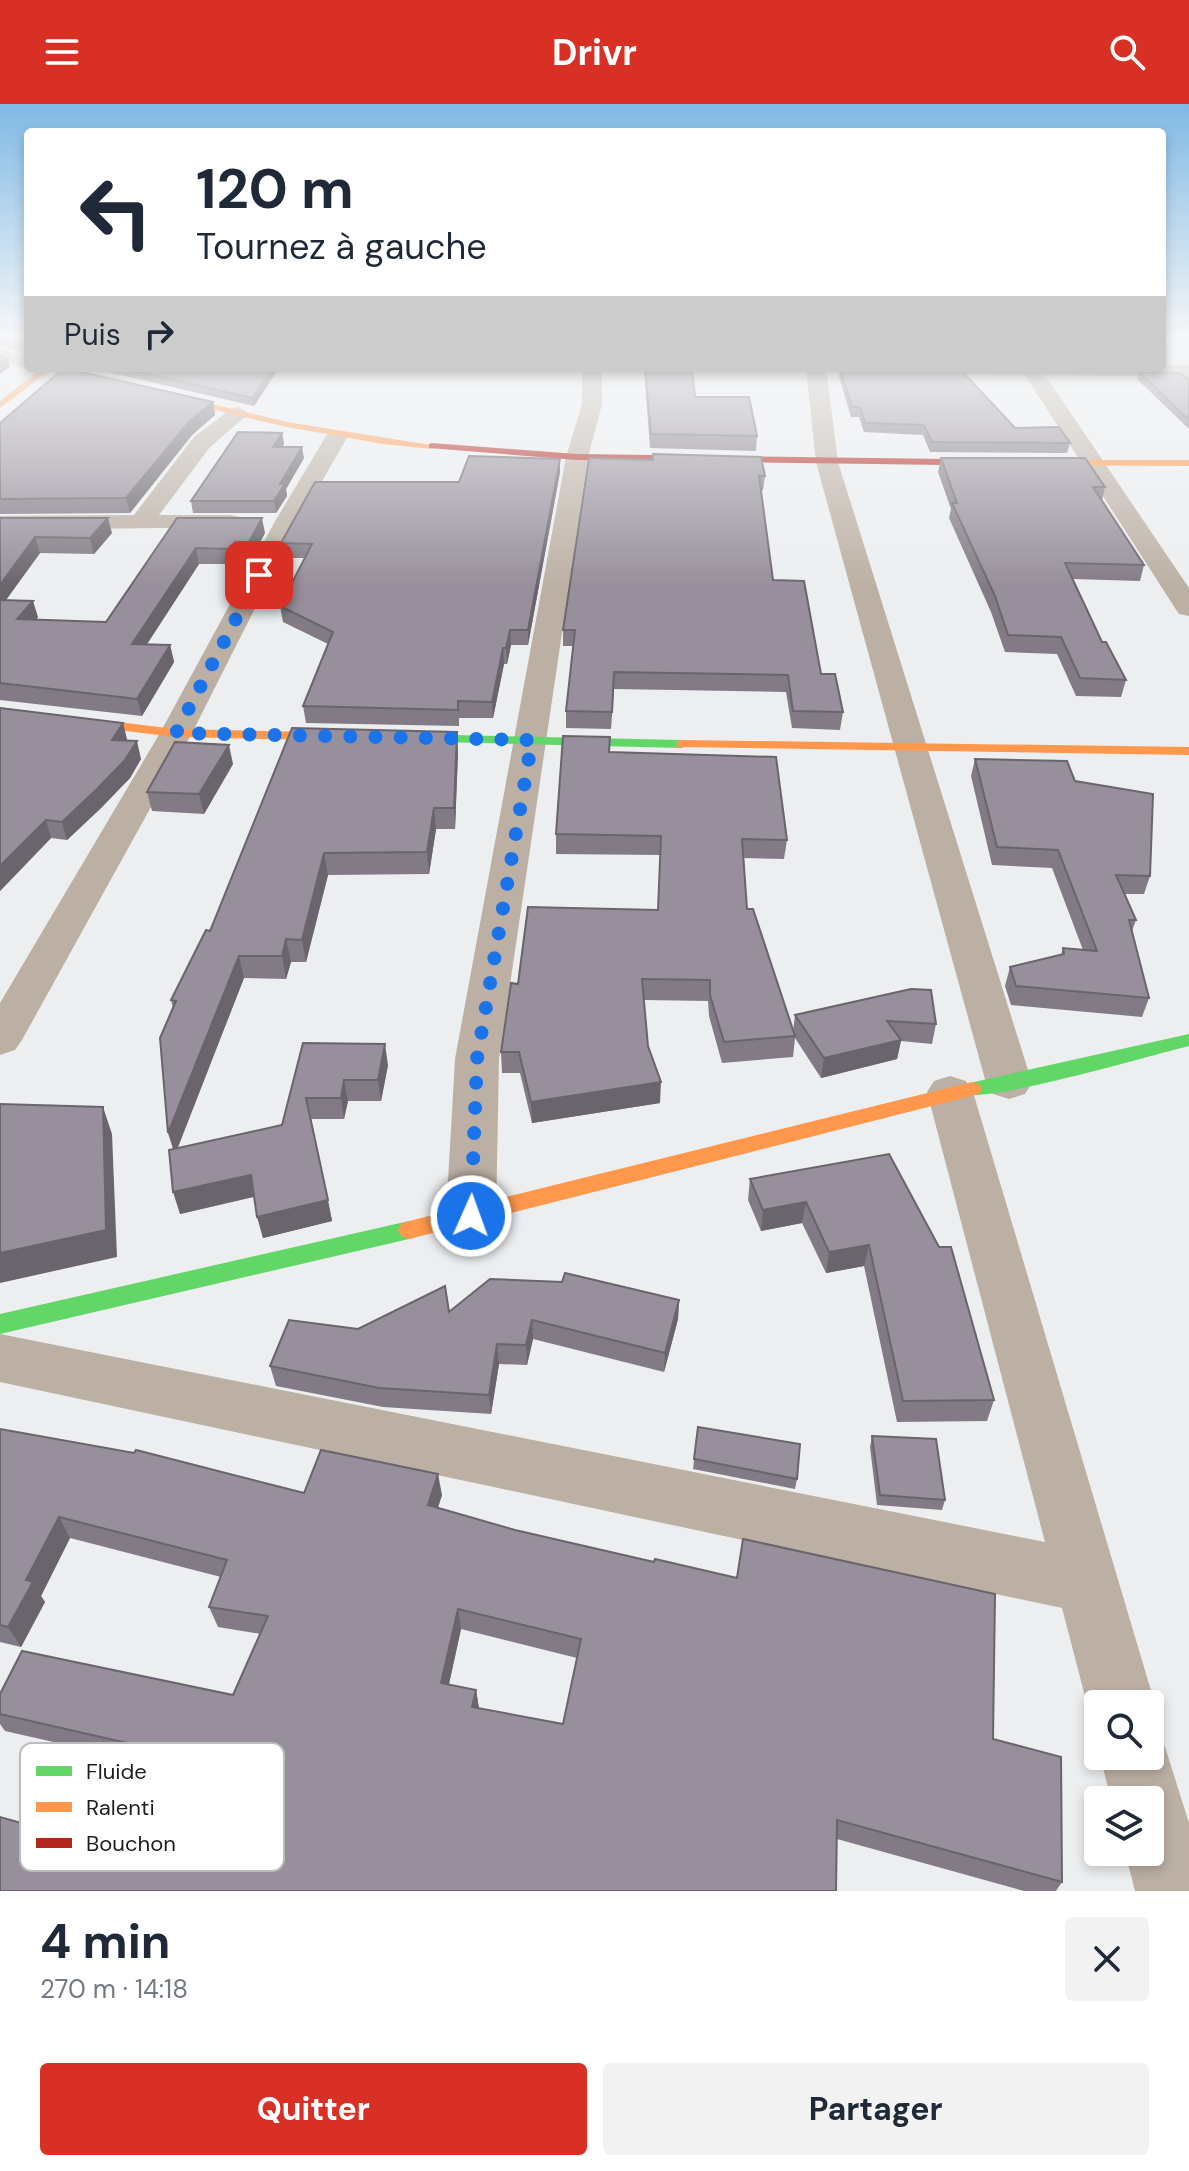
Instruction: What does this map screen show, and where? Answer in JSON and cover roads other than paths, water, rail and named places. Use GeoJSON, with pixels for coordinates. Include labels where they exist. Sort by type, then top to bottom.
{"type":"FeatureCollection","features":[{"type":"Feature","properties":{"kind":"street"},"geometry":{"type":"LineString","coordinates":[[141,522],[202,442],[228,421]]}},
{"type":"Feature","properties":{"kind":"street"},"geometry":{"type":"LineString","coordinates":[[280,421],[337,436],[412,445],[577,457],[827,462],[1189,463]]}},
{"type":"Feature","properties":{"kind":"street"},"geometry":{"type":"LineString","coordinates":[[471,1216],[477,1059],[577,457],[587,421]]}},
{"type":"Feature","properties":{"kind":"street"},"geometry":{"type":"LineString","coordinates":[[822,421],[827,462],[1009,1083]]}},
{"type":"Feature","properties":{"kind":"street"},"geometry":{"type":"LineString","coordinates":[[1066,421],[1189,608]]}},
{"type":"Feature","properties":{"kind":"street"},"geometry":{"type":"LineString","coordinates":[[0,1040],[176,733],[286,523],[337,436]]}},
{"type":"Feature","properties":{"kind":"street"},"geometry":{"type":"LineString","coordinates":[[0,523],[286,523]]}},
{"type":"Feature","properties":{"kind":"street"},"geometry":{"type":"LineString","coordinates":[[0,712],[176,733],[911,749],[1189,751]]}},
{"type":"Feature","properties":{"kind":"street"},"geometry":{"type":"LineString","coordinates":[[0,1324],[471,1216],[950,1092],[1009,1083],[1189,1040]]}},
{"type":"Feature","properties":{"kind":"street"},"geometry":{"type":"LineString","coordinates":[[950,1092],[1117,1690]]}},
{"type":"Feature","properties":{"kind":"street"},"geometry":{"type":"LineString","coordinates":[[0,1358],[1088,1582]]}},
{"type":"Feature","properties":{"kind":"street"},"geometry":{"type":"LineString","coordinates":[[1164,1862],[1172,1891]]}}]}
